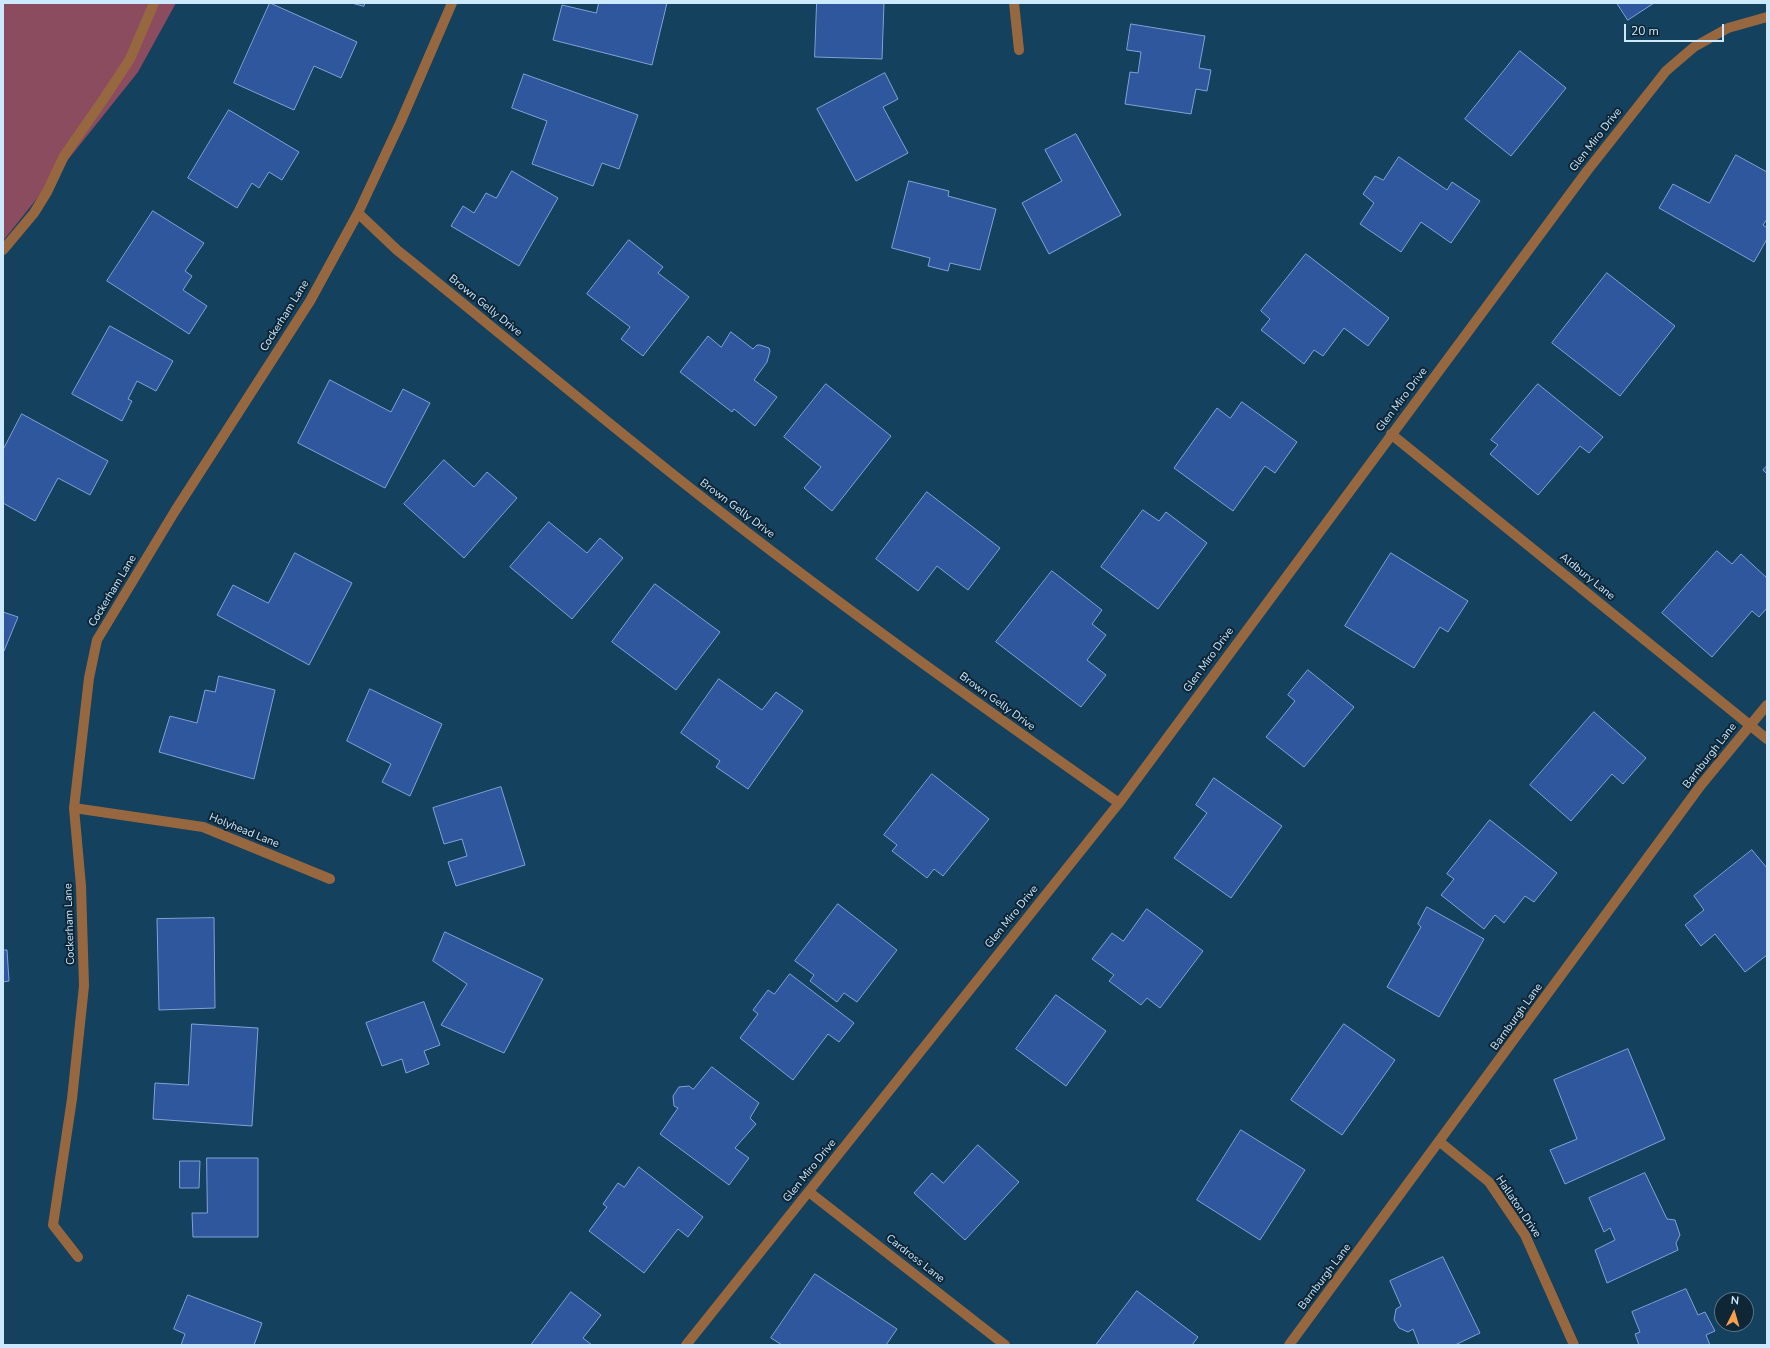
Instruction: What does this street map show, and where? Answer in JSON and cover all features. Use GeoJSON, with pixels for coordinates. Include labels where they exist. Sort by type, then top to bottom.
{"type":"FeatureCollection","features":[{"type":"Feature","properties":{"kind":"street"},"geometry":{"type":"LineString","coordinates":[[3,250],[34,213],[47,192],[64,156],[130,59],[154,3]]}},
{"type":"Feature","properties":{"kind":"street","name":"Cockerham Lane"},"geometry":{"type":"LineString","coordinates":[[78,1257],[53,1225],[72,1099],[84,986],[81,886],[74,808],[89,678],[97,640],[175,511],[310,301],[358,213],[401,121],[452,3]]}},
{"type":"Feature","properties":{"kind":"street"},"geometry":{"type":"LineString","coordinates":[[1014,3],[1019,50]]}},
{"type":"Feature","properties":{"kind":"street","name":"Glen Miro Drive"},"geometry":{"type":"LineString","coordinates":[[686,1345],[1119,803],[1587,171],[1666,71],[1694,47],[1728,28],[1767,17]]}},
{"type":"Feature","properties":{"kind":"street","name":"Brown Gelly Drive"},"geometry":{"type":"LineString","coordinates":[[358,213],[397,250],[699,495],[1008,725],[1119,803]]}},
{"type":"Feature","properties":{"kind":"street","name":"Aldbury Lane"},"geometry":{"type":"LineString","coordinates":[[1391,434],[1767,739]]}},
{"type":"Feature","properties":{"kind":"street","name":"Barnburgh Lane"},"geometry":{"type":"LineString","coordinates":[[1289,1345],[1440,1142],[1696,792],[1767,705]]}},
{"type":"Feature","properties":{"kind":"street","name":"Holyhead Lane"},"geometry":{"type":"LineString","coordinates":[[74,808],[203,827],[330,879]]}},
{"type":"Feature","properties":{"kind":"street","name":"Hallaton Drive"},"geometry":{"type":"LineString","coordinates":[[1440,1142],[1489,1182],[1526,1235],[1574,1345]]}},
{"type":"Feature","properties":{"kind":"street","name":"Cardross Lane"},"geometry":{"type":"LineString","coordinates":[[809,1192],[1006,1345]]}},
{"type":"Feature","properties":{"kind":"shaded area"},"geometry":{"type":"Polygon","coordinates":[[[3,3],[176,3],[138,72],[3,241],[3,3]]]}},
{"type":"Feature","properties":{"kind":"building"},"geometry":{"type":"Polygon","coordinates":[[[270,3],[357,42],[341,78],[314,66],[294,110],[234,83],[270,3]]]}},
{"type":"Feature","properties":{"kind":"building"},"geometry":{"type":"Polygon","coordinates":[[[352,3],[365,3],[364,6],[352,3]]]}},
{"type":"Feature","properties":{"kind":"building"},"geometry":{"type":"Polygon","coordinates":[[[599,3],[667,3],[652,65],[553,40],[562,5],[596,13],[599,3]]]}},
{"type":"Feature","properties":{"kind":"building"},"geometry":{"type":"Polygon","coordinates":[[[817,3],[884,3],[882,59],[815,57],[817,3]]]}},
{"type":"Feature","properties":{"kind":"building"},"geometry":{"type":"Polygon","coordinates":[[[1617,3],[1654,3],[1628,20],[1617,3]]]}},
{"type":"Feature","properties":{"kind":"building"},"geometry":{"type":"Polygon","coordinates":[[[1131,24],[1205,36],[1199,68],[1211,70],[1207,91],[1196,89],[1191,114],[1125,104],[1130,72],[1138,73],[1141,52],[1127,50],[1131,24]]]}},
{"type":"Feature","properties":{"kind":"building"},"geometry":{"type":"Polygon","coordinates":[[[1520,51],[1566,88],[1511,156],[1465,119],[1520,51]]]}},
{"type":"Feature","properties":{"kind":"building"},"geometry":{"type":"Polygon","coordinates":[[[885,73],[898,99],[883,107],[908,153],[856,181],[817,109],[885,73]]]}},
{"type":"Feature","properties":{"kind":"building"},"geometry":{"type":"Polygon","coordinates":[[[524,74],[638,115],[619,169],[602,163],[593,186],[532,164],[547,121],[512,108],[524,74]]]}},
{"type":"Feature","properties":{"kind":"building"},"geometry":{"type":"Polygon","coordinates":[[[229,110],[299,152],[282,180],[269,172],[259,188],[252,183],[237,208],[188,178],[229,110]]]}},
{"type":"Feature","properties":{"kind":"building"},"geometry":{"type":"Polygon","coordinates":[[[1076,134],[1121,215],[1049,254],[1022,203],[1062,181],[1045,150],[1076,134]]]}},
{"type":"Feature","properties":{"kind":"building"},"geometry":{"type":"Polygon","coordinates":[[[1736,155],[1767,172],[1767,219],[1763,225],[1767,228],[1767,239],[1754,262],[1659,208],[1673,184],[1709,203],[1736,155]]]}},
{"type":"Feature","properties":{"kind":"building"},"geometry":{"type":"Polygon","coordinates":[[[1399,157],[1447,190],[1452,182],[1480,201],[1451,243],[1421,222],[1401,252],[1360,224],[1374,203],[1363,194],[1375,176],[1383,180],[1399,157]]]}},
{"type":"Feature","properties":{"kind":"building"},"geometry":{"type":"Polygon","coordinates":[[[512,171],[558,198],[519,266],[451,226],[463,206],[474,213],[486,193],[496,198],[512,171]]]}},
{"type":"Feature","properties":{"kind":"building"},"geometry":{"type":"Polygon","coordinates":[[[909,181],[949,191],[948,196],[996,209],[980,270],[950,263],[948,271],[928,266],[930,258],[892,248],[909,181]]]}},
{"type":"Feature","properties":{"kind":"building"},"geometry":{"type":"Polygon","coordinates":[[[153,211],[204,243],[185,271],[192,276],[183,290],[207,306],[189,334],[107,281],[153,211]]]}},
{"type":"Feature","properties":{"kind":"building"},"geometry":{"type":"Polygon","coordinates":[[[629,240],[663,267],[658,273],[689,297],[643,356],[621,339],[630,327],[587,294],[629,240]]]}},
{"type":"Feature","properties":{"kind":"building"},"geometry":{"type":"Polygon","coordinates":[[[1306,254],[1389,318],[1368,346],[1344,328],[1323,356],[1314,350],[1304,364],[1261,330],[1270,319],[1261,311],[1306,254]]]}},
{"type":"Feature","properties":{"kind":"building"},"geometry":{"type":"Polygon","coordinates":[[[1607,273],[1675,326],[1620,396],[1552,343],[1607,273]]]}},
{"type":"Feature","properties":{"kind":"building"},"geometry":{"type":"Polygon","coordinates":[[[110,326],[173,361],[156,391],[137,381],[128,399],[132,401],[122,421],[72,394],[110,326]]]}},
{"type":"Feature","properties":{"kind":"building"},"geometry":{"type":"Polygon","coordinates":[[[731,332],[753,349],[757,345],[760,345],[769,348],[770,351],[767,362],[754,380],[777,397],[755,426],[734,409],[732,412],[680,372],[708,336],[721,347],[731,332]]]}},
{"type":"Feature","properties":{"kind":"building"},"geometry":{"type":"Polygon","coordinates":[[[330,380],[391,412],[403,389],[430,403],[385,488],[298,443],[330,380]]]}},
{"type":"Feature","properties":{"kind":"building"},"geometry":{"type":"Polygon","coordinates":[[[826,384],[891,436],[832,511],[804,488],[821,467],[784,437],[826,384]]]}},
{"type":"Feature","properties":{"kind":"building"},"geometry":{"type":"Polygon","coordinates":[[[1538,384],[1603,437],[1589,453],[1580,446],[1538,495],[1490,454],[1498,445],[1491,440],[1538,384]]]}},
{"type":"Feature","properties":{"kind":"building"},"geometry":{"type":"Polygon","coordinates":[[[1242,402],[1297,442],[1275,473],[1265,466],[1233,511],[1174,468],[1217,408],[1230,418],[1242,402]]]}},
{"type":"Feature","properties":{"kind":"building"},"geometry":{"type":"Polygon","coordinates":[[[22,414],[108,461],[90,495],[58,478],[35,521],[3,503],[3,450],[22,414]]]}},
{"type":"Feature","properties":{"kind":"building"},"geometry":{"type":"Polygon","coordinates":[[[444,460],[474,487],[487,472],[517,498],[464,558],[404,504],[444,460]]]}},
{"type":"Feature","properties":{"kind":"building"},"geometry":{"type":"Polygon","coordinates":[[[1767,466],[1767,474],[1763,470],[1767,466]]]}},
{"type":"Feature","properties":{"kind":"building"},"geometry":{"type":"Polygon","coordinates":[[[927,492],[1000,548],[968,590],[937,566],[918,591],[876,559],[927,492]]]}},
{"type":"Feature","properties":{"kind":"building"},"geometry":{"type":"Polygon","coordinates":[[[1143,510],[1159,521],[1166,512],[1207,543],[1158,609],[1101,567],[1143,510]]]}},
{"type":"Feature","properties":{"kind":"building"},"geometry":{"type":"Polygon","coordinates":[[[549,522],[587,553],[600,538],[623,558],[572,619],[510,567],[549,522]]]}},
{"type":"Feature","properties":{"kind":"building"},"geometry":{"type":"Polygon","coordinates":[[[1717,551],[1732,564],[1741,554],[1767,578],[1767,608],[1759,617],[1752,611],[1712,657],[1662,613],[1717,551]]]}},
{"type":"Feature","properties":{"kind":"building"},"geometry":{"type":"Polygon","coordinates":[[[295,553],[352,583],[309,665],[217,615],[233,585],[268,603],[295,553]]]}},
{"type":"Feature","properties":{"kind":"building"},"geometry":{"type":"Polygon","coordinates":[[[1391,553],[1468,601],[1448,632],[1440,627],[1414,668],[1345,626],[1391,553]]]}},
{"type":"Feature","properties":{"kind":"building"},"geometry":{"type":"Polygon","coordinates":[[[1052,571],[1102,610],[1092,624],[1106,635],[1087,660],[1106,675],[1081,707],[996,642],[1052,571]]]}},
{"type":"Feature","properties":{"kind":"building"},"geometry":{"type":"Polygon","coordinates":[[[655,584],[720,632],[676,690],[612,642],[655,584]]]}},
{"type":"Feature","properties":{"kind":"building"},"geometry":{"type":"Polygon","coordinates":[[[3,612],[18,617],[4,651],[3,650],[3,612]]]}},
{"type":"Feature","properties":{"kind":"building"},"geometry":{"type":"Polygon","coordinates":[[[1308,670],[1354,707],[1304,767],[1266,737],[1295,701],[1288,695],[1308,670]]]}},
{"type":"Feature","properties":{"kind":"building"},"geometry":{"type":"Polygon","coordinates":[[[219,676],[275,690],[254,779],[159,752],[170,716],[197,723],[205,690],[215,692],[219,676]]]}},
{"type":"Feature","properties":{"kind":"building"},"geometry":{"type":"Polygon","coordinates":[[[719,679],[762,710],[776,692],[803,711],[748,789],[716,767],[720,761],[681,733],[719,679]]]}},
{"type":"Feature","properties":{"kind":"building"},"geometry":{"type":"Polygon","coordinates":[[[370,689],[442,724],[410,796],[382,782],[391,764],[347,741],[370,689]]]}},
{"type":"Feature","properties":{"kind":"building"},"geometry":{"type":"Polygon","coordinates":[[[1594,712],[1646,758],[1623,784],[1612,774],[1571,821],[1530,785],[1594,712]]]}},
{"type":"Feature","properties":{"kind":"building"},"geometry":{"type":"Polygon","coordinates":[[[932,774],[989,819],[943,876],[934,869],[927,878],[892,851],[897,845],[884,835],[932,774]]]}},
{"type":"Feature","properties":{"kind":"building"},"geometry":{"type":"Polygon","coordinates":[[[1214,778],[1282,826],[1231,898],[1174,858],[1207,813],[1196,805],[1214,778]]]}},
{"type":"Feature","properties":{"kind":"building"},"geometry":{"type":"Polygon","coordinates":[[[501,787],[525,865],[456,886],[448,862],[467,856],[462,839],[444,844],[433,808],[501,787]]]}},
{"type":"Feature","properties":{"kind":"building"},"geometry":{"type":"Polygon","coordinates":[[[1490,820],[1557,873],[1534,902],[1525,896],[1504,923],[1495,915],[1484,929],[1441,895],[1454,879],[1447,874],[1490,820]]]}},
{"type":"Feature","properties":{"kind":"building"},"geometry":{"type":"Polygon","coordinates":[[[1752,850],[1767,868],[1767,955],[1745,972],[1715,934],[1701,946],[1685,925],[1704,910],[1694,896],[1752,850]]]}},
{"type":"Feature","properties":{"kind":"building"},"geometry":{"type":"Polygon","coordinates":[[[838,904],[897,950],[857,1002],[844,993],[837,1002],[810,981],[814,975],[795,961],[838,904]]]}},
{"type":"Feature","properties":{"kind":"building"},"geometry":{"type":"Polygon","coordinates":[[[1427,907],[1484,939],[1439,1017],[1387,987],[1421,927],[1418,924],[1427,907]]]}},
{"type":"Feature","properties":{"kind":"building"},"geometry":{"type":"Polygon","coordinates":[[[1147,909],[1203,951],[1160,1008],[1147,998],[1141,1005],[1109,981],[1114,975],[1092,959],[1112,933],[1123,941],[1147,909]]]}},
{"type":"Feature","properties":{"kind":"building"},"geometry":{"type":"Polygon","coordinates":[[[214,918],[215,1008],[159,1010],[157,919],[214,918]]]}},
{"type":"Feature","properties":{"kind":"building"},"geometry":{"type":"Polygon","coordinates":[[[445,932],[543,979],[504,1053],[441,1025],[467,984],[433,961],[445,932]]]}},
{"type":"Feature","properties":{"kind":"building"},"geometry":{"type":"Polygon","coordinates":[[[3,950],[7,950],[9,981],[3,982],[3,950]]]}},
{"type":"Feature","properties":{"kind":"building"},"geometry":{"type":"Polygon","coordinates":[[[790,974],[854,1023],[839,1042],[828,1034],[793,1080],[740,1038],[758,1014],[753,1010],[768,990],[774,994],[790,974]]]}},
{"type":"Feature","properties":{"kind":"building"},"geometry":{"type":"Polygon","coordinates":[[[1056,995],[1106,1031],[1066,1086],[1016,1049],[1056,995]]]}},
{"type":"Feature","properties":{"kind":"building"},"geometry":{"type":"Polygon","coordinates":[[[424,1002],[440,1045],[424,1051],[429,1064],[406,1073],[402,1059],[382,1066],[366,1023],[424,1002]]]}},
{"type":"Feature","properties":{"kind":"building"},"geometry":{"type":"Polygon","coordinates":[[[192,1024],[258,1028],[252,1126],[153,1119],[155,1083],[188,1085],[192,1024]]]}},
{"type":"Feature","properties":{"kind":"building"},"geometry":{"type":"Polygon","coordinates":[[[1344,1024],[1395,1060],[1342,1135],[1291,1100],[1344,1024]]]}},
{"type":"Feature","properties":{"kind":"building"},"geometry":{"type":"Polygon","coordinates":[[[1628,1049],[1665,1139],[1565,1184],[1550,1150],[1577,1139],[1554,1080],[1628,1049]]]}},
{"type":"Feature","properties":{"kind":"building"},"geometry":{"type":"Polygon","coordinates":[[[712,1067],[759,1103],[750,1118],[756,1124],[735,1148],[749,1158],[729,1185],[660,1134],[678,1108],[674,1106],[673,1096],[679,1087],[689,1086],[693,1089],[712,1067]]]}},
{"type":"Feature","properties":{"kind":"building"},"geometry":{"type":"Polygon","coordinates":[[[1241,1130],[1305,1170],[1260,1240],[1197,1200],[1241,1130]]]}},
{"type":"Feature","properties":{"kind":"building"},"geometry":{"type":"Polygon","coordinates":[[[978,1145],[1019,1182],[965,1240],[914,1193],[932,1173],[943,1183],[978,1145]]]}},
{"type":"Feature","properties":{"kind":"building"},"geometry":{"type":"Polygon","coordinates":[[[207,1158],[258,1158],[258,1237],[193,1237],[192,1213],[207,1213],[207,1158]]]}},
{"type":"Feature","properties":{"kind":"building"},"geometry":{"type":"Polygon","coordinates":[[[180,1161],[200,1161],[199,1188],[180,1188],[180,1161]]]}},
{"type":"Feature","properties":{"kind":"building"},"geometry":{"type":"Polygon","coordinates":[[[639,1167],[703,1217],[688,1237],[678,1229],[644,1273],[589,1231],[607,1207],[603,1204],[618,1183],[624,1187],[639,1167]]]}},
{"type":"Feature","properties":{"kind":"building"},"geometry":{"type":"Polygon","coordinates":[[[1645,1173],[1667,1219],[1675,1220],[1680,1235],[1676,1243],[1678,1250],[1607,1283],[1595,1250],[1615,1240],[1610,1228],[1604,1232],[1589,1198],[1645,1173]]]}},
{"type":"Feature","properties":{"kind":"building"},"geometry":{"type":"Polygon","coordinates":[[[1443,1257],[1480,1333],[1455,1345],[1419,1345],[1413,1329],[1408,1332],[1399,1328],[1394,1320],[1396,1309],[1401,1306],[1390,1281],[1443,1257]]]}},
{"type":"Feature","properties":{"kind":"building"},"geometry":{"type":"Polygon","coordinates":[[[815,1274],[897,1329],[886,1345],[782,1345],[771,1338],[815,1274]]]}},
{"type":"Feature","properties":{"kind":"building"},"geometry":{"type":"Polygon","coordinates":[[[1686,1289],[1698,1315],[1705,1312],[1714,1329],[1714,1331],[1706,1335],[1710,1345],[1639,1345],[1635,1334],[1640,1332],[1632,1312],[1686,1289]]]}},
{"type":"Feature","properties":{"kind":"building"},"geometry":{"type":"Polygon","coordinates":[[[1137,1291],[1198,1337],[1192,1345],[1096,1345],[1137,1291]]]}},
{"type":"Feature","properties":{"kind":"building"},"geometry":{"type":"Polygon","coordinates":[[[571,1292],[601,1315],[583,1338],[592,1345],[531,1345],[571,1292]]]}},
{"type":"Feature","properties":{"kind":"building"},"geometry":{"type":"Polygon","coordinates":[[[188,1295],[262,1323],[254,1345],[181,1345],[185,1334],[174,1329],[188,1295]]]}}]}
